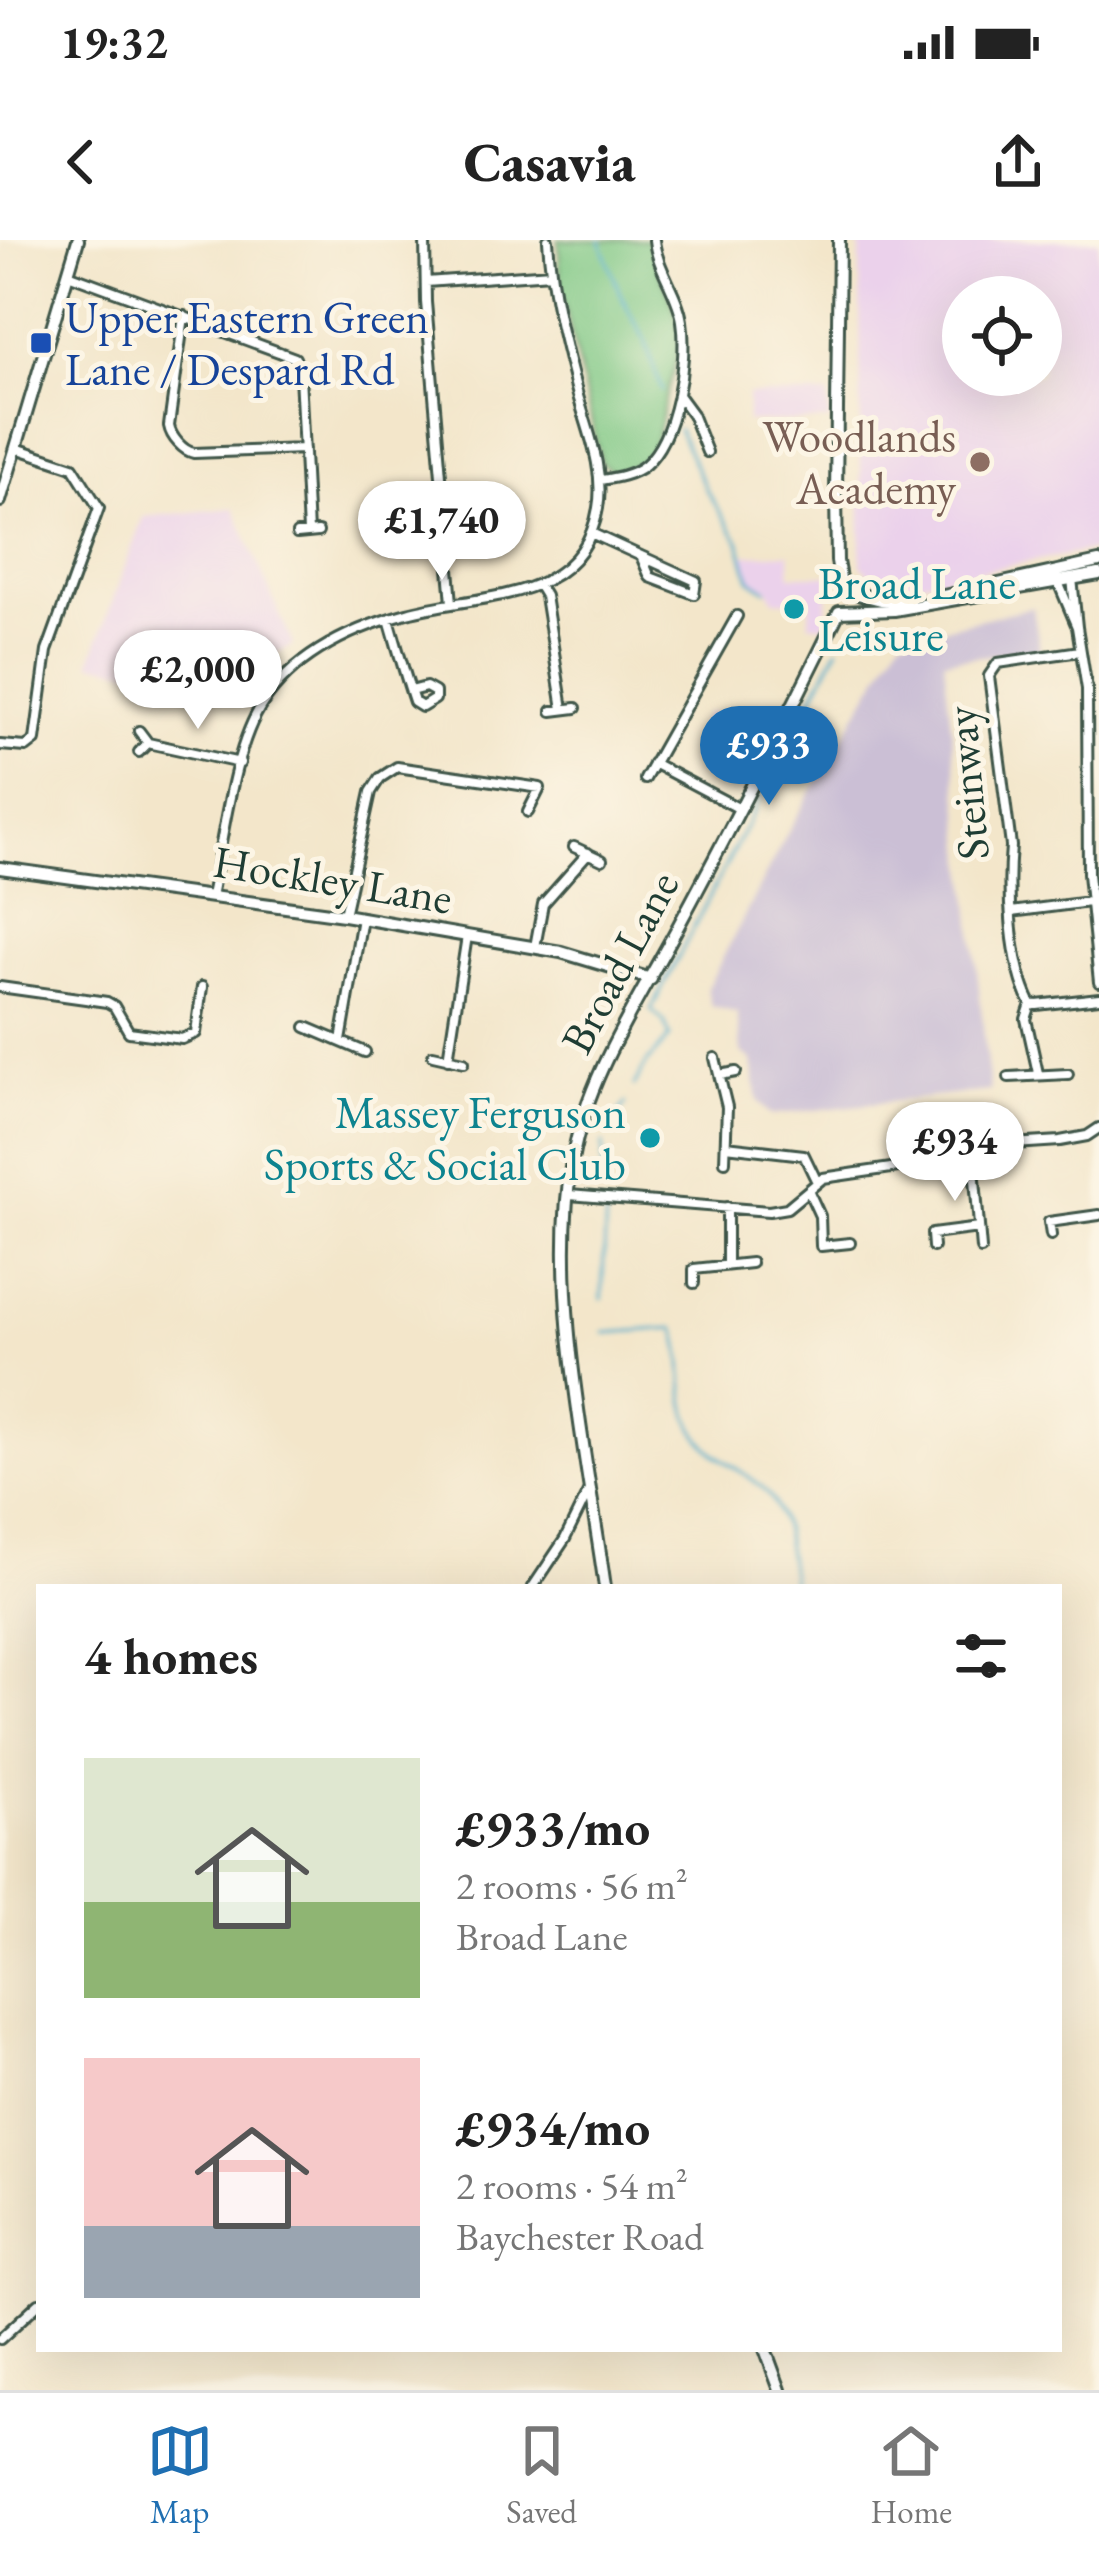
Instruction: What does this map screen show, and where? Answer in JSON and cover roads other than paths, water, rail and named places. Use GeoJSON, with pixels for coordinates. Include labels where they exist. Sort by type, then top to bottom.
{"type":"FeatureCollection","features":[{"type":"Feature","properties":{"kind":"street"},"geometry":{"type":"LineString","coordinates":[[0,501],[78,240]]}},
{"type":"Feature","properties":{"kind":"street"},"geometry":{"type":"LineString","coordinates":[[424,240],[452,603]]}},
{"type":"Feature","properties":{"kind":"street"},"geometry":{"type":"LineString","coordinates":[[212,896],[254,718],[290,670],[333,643],[389,619],[539,586],[574,560],[591,533],[600,480],[551,273],[548,240]]}},
{"type":"Feature","properties":{"kind":"street"},"geometry":{"type":"LineString","coordinates":[[600,480],[645,465],[656,451],[677,400],[682,317],[654,240]]}},
{"type":"Feature","properties":{"kind":"street"},"geometry":{"type":"LineString","coordinates":[[839,240],[837,561],[848,591],[859,603],[855,611]]}},
{"type":"Feature","properties":{"kind":"street"},"geometry":{"type":"LineString","coordinates":[[426,282],[551,273]]}},
{"type":"Feature","properties":{"kind":"street"},"geometry":{"type":"LineString","coordinates":[[68,274],[295,358],[300,375],[308,533]]}},
{"type":"Feature","properties":{"kind":"street"},"geometry":{"type":"LineString","coordinates":[[184,316],[171,434],[194,453],[304,449]]}},
{"type":"Feature","properties":{"kind":"street"},"geometry":{"type":"LineString","coordinates":[[677,400],[692,413],[707,452]]}},
{"type":"Feature","properties":{"kind":"street"},"geometry":{"type":"LineString","coordinates":[[0,745],[26,747],[35,740],[47,651],[99,508],[73,467],[16,448]]}},
{"type":"Feature","properties":{"kind":"street"},"geometry":{"type":"LineString","coordinates":[[591,533],[696,580],[694,594],[650,578],[640,556]]}},
{"type":"Feature","properties":{"kind":"street"},"geometry":{"type":"LineString","coordinates":[[839,612],[908,608],[1057,577],[1099,562]]}},
{"type":"Feature","properties":{"kind":"street"},"geometry":{"type":"LineString","coordinates":[[848,591],[899,603],[1018,579],[1099,574]]}},
{"type":"Feature","properties":{"kind":"street"},"geometry":{"type":"LineString","coordinates":[[1057,577],[1077,627]]}},
{"type":"Feature","properties":{"kind":"street"},"geometry":{"type":"LineString","coordinates":[[1074,579],[1093,769],[1089,902],[1099,982]]}},
{"type":"Feature","properties":{"kind":"street"},"geometry":{"type":"LineString","coordinates":[[539,586],[545,596],[563,710]]}},
{"type":"Feature","properties":{"kind":"street","name":"Broad Lane"},"geometry":{"type":"LineString","coordinates":[[605,1584],[566,1294],[572,1164],[589,1098],[742,809],[839,612],[834,601],[848,591]]}},
{"type":"Feature","properties":{"kind":"street"},"geometry":{"type":"LineString","coordinates":[[645,779],[737,616]]}},
{"type":"Feature","properties":{"kind":"street"},"geometry":{"type":"LineString","coordinates":[[389,619],[411,692]]}},
{"type":"Feature","properties":{"kind":"street"},"geometry":{"type":"LineString","coordinates":[[717,619],[731,627]]}},
{"type":"Feature","properties":{"kind":"street","name":"Steinway"},"geometry":{"type":"LineString","coordinates":[[1038,1073],[1026,1019],[1031,1004],[1022,985],[1011,912],[1007,872],[1011,846],[990,671],[998,663],[1080,651]]}},
{"type":"Feature","properties":{"kind":"street"},"geometry":{"type":"LineString","coordinates":[[552,712],[576,708]]}},
{"type":"Feature","properties":{"kind":"street"},"geometry":{"type":"LineString","coordinates":[[139,731],[148,742],[240,763]]}},
{"type":"Feature","properties":{"kind":"street"},"geometry":{"type":"LineString","coordinates":[[139,752],[148,742]]}},
{"type":"Feature","properties":{"kind":"street"},"geometry":{"type":"LineString","coordinates":[[653,763],[742,809]]}},
{"type":"Feature","properties":{"kind":"street"},"geometry":{"type":"LineString","coordinates":[[344,915],[371,792],[380,778],[398,766],[540,788],[528,812]]}},
{"type":"Feature","properties":{"kind":"street"},"geometry":{"type":"LineString","coordinates":[[574,847],[602,860]]}},
{"type":"Feature","properties":{"kind":"street"},"geometry":{"type":"LineString","coordinates":[[535,947],[543,904],[588,854]]}},
{"type":"Feature","properties":{"kind":"street","name":"Hockley Lane"},"geometry":{"type":"LineString","coordinates":[[0,868],[344,915],[535,947],[589,958],[650,979]]}},
{"type":"Feature","properties":{"kind":"street","name":"Steinway"},"geometry":{"type":"LineString","coordinates":[[1011,912],[1089,902]]}},
{"type":"Feature","properties":{"kind":"street"},"geometry":{"type":"LineString","coordinates":[[341,1041],[362,918]]}},
{"type":"Feature","properties":{"kind":"street"},"geometry":{"type":"LineString","coordinates":[[448,1059],[467,936]]}},
{"type":"Feature","properties":{"kind":"street"},"geometry":{"type":"LineString","coordinates":[[0,987],[106,1002],[114,1006],[129,1032],[182,1039],[196,1033],[202,987]]}},
{"type":"Feature","properties":{"kind":"street"},"geometry":{"type":"LineString","coordinates":[[1031,1004],[1099,998]]}},
{"type":"Feature","properties":{"kind":"street"},"geometry":{"type":"LineString","coordinates":[[306,1028],[364,1052]]}},
{"type":"Feature","properties":{"kind":"street"},"geometry":{"type":"LineString","coordinates":[[433,1055],[464,1062]]}},
{"type":"Feature","properties":{"kind":"street"},"geometry":{"type":"LineString","coordinates":[[715,1058],[727,1107],[724,1161]]}},
{"type":"Feature","properties":{"kind":"street"},"geometry":{"type":"LineString","coordinates":[[720,1075],[736,1072]]}},
{"type":"Feature","properties":{"kind":"street"},"geometry":{"type":"LineString","coordinates":[[1009,1077],[1068,1074]]}},
{"type":"Feature","properties":{"kind":"street"},"geometry":{"type":"LineString","coordinates":[[568,1195],[769,1211],[787,1208],[817,1182],[834,1175],[973,1156],[997,1145],[1087,1136],[1099,1128]]}},
{"type":"Feature","properties":{"kind":"street"},"geometry":{"type":"LineString","coordinates":[[726,1146],[804,1155],[817,1182]]}},
{"type":"Feature","properties":{"kind":"street"},"geometry":{"type":"LineString","coordinates":[[973,1156],[981,1250]]}},
{"type":"Feature","properties":{"kind":"street"},"geometry":{"type":"LineString","coordinates":[[809,1192],[820,1216],[821,1246]]}},
{"type":"Feature","properties":{"kind":"street"},"geometry":{"type":"LineString","coordinates":[[727,1208],[727,1264]]}},
{"type":"Feature","properties":{"kind":"street"},"geometry":{"type":"LineString","coordinates":[[1047,1209],[1051,1235]]}},
{"type":"Feature","properties":{"kind":"street"},"geometry":{"type":"LineString","coordinates":[[1049,1222],[1099,1216]]}},
{"type":"Feature","properties":{"kind":"street"},"geometry":{"type":"LineString","coordinates":[[930,1221],[933,1247]]}},
{"type":"Feature","properties":{"kind":"street"},"geometry":{"type":"LineString","coordinates":[[932,1234],[979,1228]]}},
{"type":"Feature","properties":{"kind":"street"},"geometry":{"type":"LineString","coordinates":[[809,1248],[850,1243]]}},
{"type":"Feature","properties":{"kind":"street"},"geometry":{"type":"LineString","coordinates":[[694,1283],[694,1269],[751,1263]]}},
{"type":"Feature","properties":{"kind":"street"},"geometry":{"type":"LineString","coordinates":[[535,1584],[592,1486]]}},
{"type":"Feature","properties":{"kind":"street"},"geometry":{"type":"LineString","coordinates":[[0,2339],[36,2306]]}},
{"type":"Feature","properties":{"kind":"street"},"geometry":{"type":"LineString","coordinates":[[766,2352],[780,2390]]}},
{"type":"Feature","properties":{"kind":"waterway"},"geometry":{"type":"LineString","coordinates":[[600,240],[621,296],[645,340],[662,391]]}},
{"type":"Feature","properties":{"kind":"waterway"},"geometry":{"type":"LineString","coordinates":[[858,244],[859,240]]}},
{"type":"Feature","properties":{"kind":"waterway"},"geometry":{"type":"LineString","coordinates":[[678,429],[706,490],[739,541],[750,579],[767,590]]}},
{"type":"Feature","properties":{"kind":"waterway"},"geometry":{"type":"LineString","coordinates":[[634,1086],[670,1037],[664,1022],[651,1010],[838,648]]}},
{"type":"Feature","properties":{"kind":"waterway"},"geometry":{"type":"LineString","coordinates":[[607,1132],[626,1103]]}},
{"type":"Feature","properties":{"kind":"waterway"},"geometry":{"type":"LineString","coordinates":[[603,1144],[603,1181]]}},
{"type":"Feature","properties":{"kind":"waterway"},"geometry":{"type":"LineString","coordinates":[[602,1299],[606,1209]]}},
{"type":"Feature","properties":{"kind":"waterway"},"geometry":{"type":"LineString","coordinates":[[605,1333],[675,1328],[694,1428],[709,1449],[772,1499],[782,1522],[792,1584]]}},
{"type":"Feature","properties":{"kind":"place","name":"Upper Eastern Green Lane / Despard Rd"},"geometry":{"type":"Point","coordinates":[41,343]}},
{"type":"Feature","properties":{"kind":"place","name":"Woodlands Academy"},"geometry":{"type":"Point","coordinates":[980,462]}},
{"type":"Feature","properties":{"kind":"place","name":"Broad Lane Leisure"},"geometry":{"type":"Point","coordinates":[794,609]}},
{"type":"Feature","properties":{"kind":"place","name":"Massey Ferguson Sports & Social Club"},"geometry":{"type":"Point","coordinates":[650,1138]}}]}
